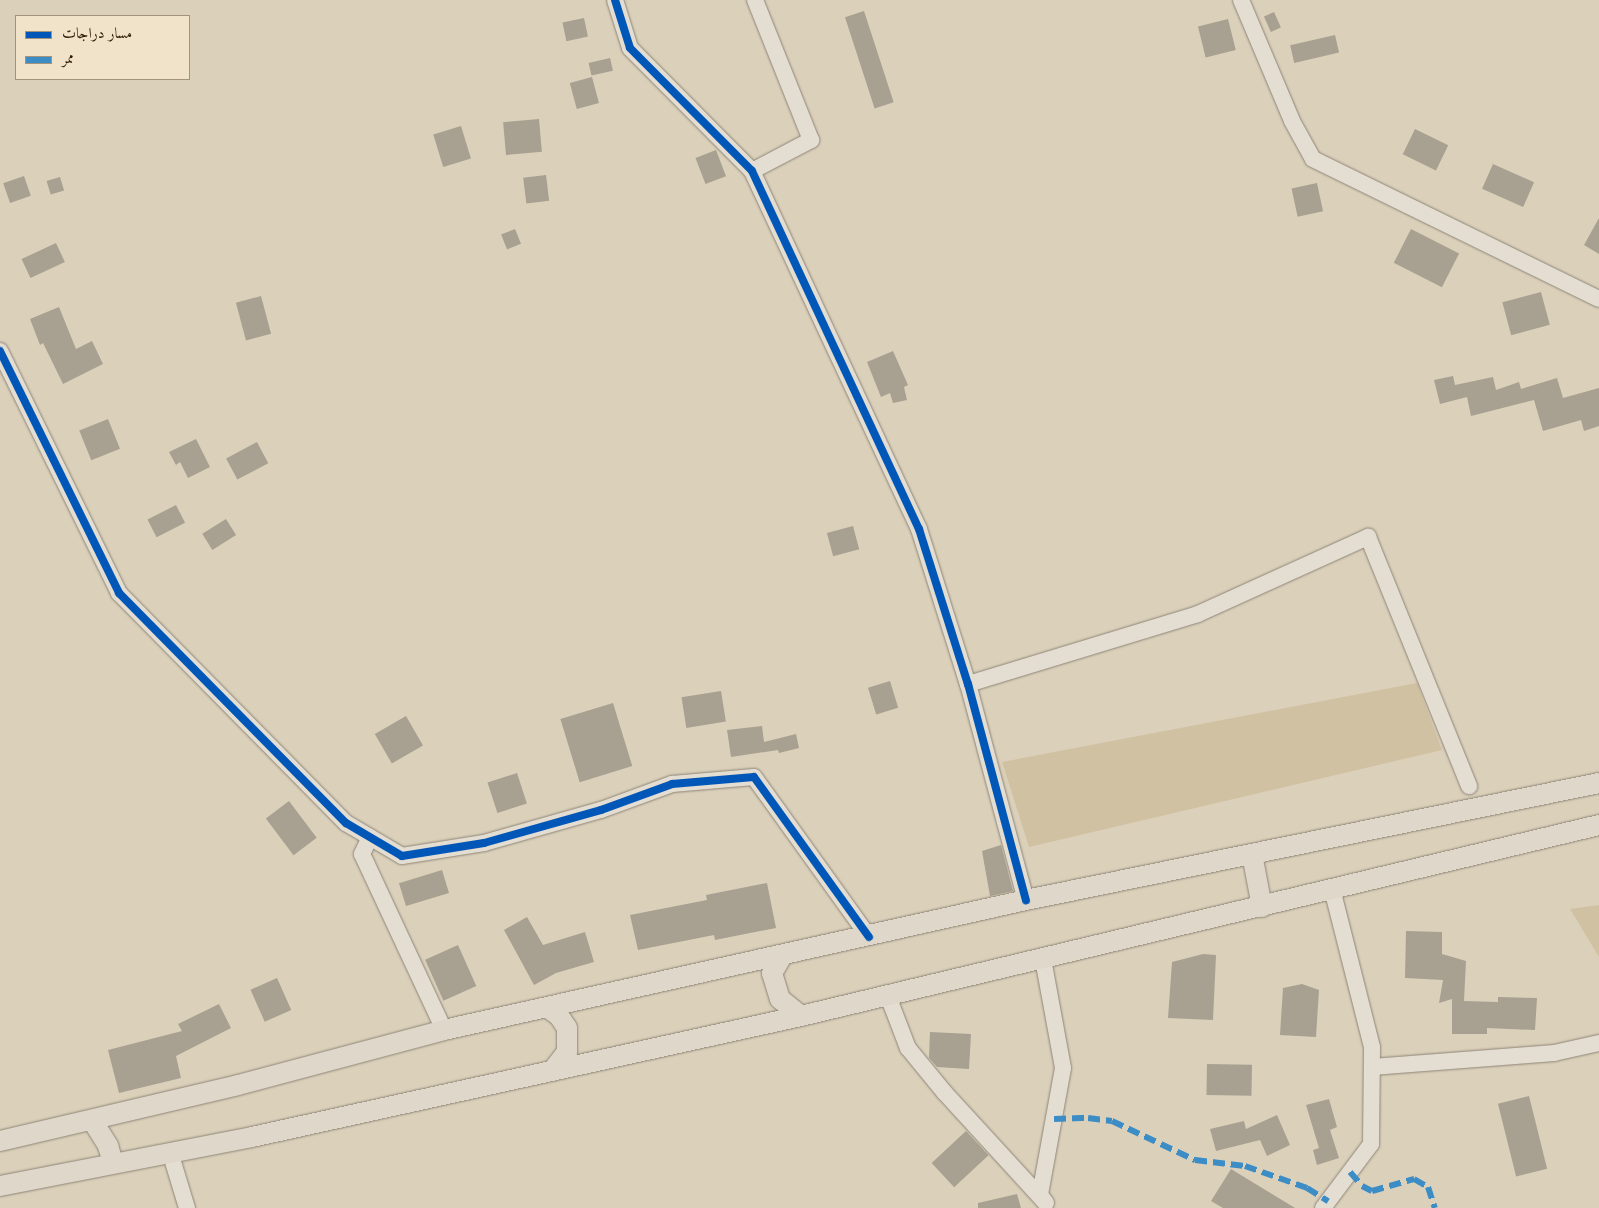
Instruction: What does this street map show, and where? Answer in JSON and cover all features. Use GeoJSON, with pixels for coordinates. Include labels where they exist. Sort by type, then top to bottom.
{"type":"FeatureCollection","features":[{"type":"Feature","properties":{"kind":"main road"},"geometry":{"type":"LineString","coordinates":[[0,1141],[238,1085],[444,1030],[869,937],[1026,900],[1252,854],[1311,844],[1560,789],[1599,783]]}},
{"type":"Feature","properties":{"kind":"main road"},"geometry":{"type":"LineString","coordinates":[[0,1186],[113,1162],[252,1136],[801,1016],[1599,825]]}},
{"type":"Feature","properties":{"kind":"main road"},"geometry":{"type":"LineString","coordinates":[[1252,854],[1262,907]]}},
{"type":"Feature","properties":{"kind":"main road"},"geometry":{"type":"LineString","coordinates":[[782,956],[772,973],[780,999],[801,1016]]}},
{"type":"Feature","properties":{"kind":"main road"},"geometry":{"type":"LineString","coordinates":[[548,1008],[559,1016],[567,1028],[566,1052],[552,1071]]}},
{"type":"Feature","properties":{"kind":"main road"},"geometry":{"type":"LineString","coordinates":[[92,1120],[108,1146],[113,1162]]}},
{"type":"Feature","properties":{"kind":"street"},"geometry":{"type":"LineString","coordinates":[[615,0],[630,48],[752,171],[919,529],[968,684],[1026,900]]}},
{"type":"Feature","properties":{"kind":"street"},"geometry":{"type":"LineString","coordinates":[[752,171],[811,140],[755,0]]}},
{"type":"Feature","properties":{"kind":"street"},"geometry":{"type":"LineString","coordinates":[[1242,0],[1292,121],[1313,160],[1599,299]]}},
{"type":"Feature","properties":{"kind":"street"},"geometry":{"type":"LineString","coordinates":[[0,351],[119,593],[346,823],[402,856],[484,844],[601,810],[672,784],[754,777],[869,937]]}},
{"type":"Feature","properties":{"kind":"street"},"geometry":{"type":"LineString","coordinates":[[968,684],[1198,614],[1368,536],[1469,786]]}},
{"type":"Feature","properties":{"kind":"street"},"geometry":{"type":"LineString","coordinates":[[370,837],[362,854],[444,1030]]}},
{"type":"Feature","properties":{"kind":"street"},"geometry":{"type":"LineString","coordinates":[[1323,1208],[1371,1144],[1372,1047],[1332,889]]}},
{"type":"Feature","properties":{"kind":"street"},"geometry":{"type":"LineString","coordinates":[[1043,959],[1063,1068],[1040,1195],[1047,1205]]}},
{"type":"Feature","properties":{"kind":"street"},"geometry":{"type":"LineString","coordinates":[[888,996],[908,1048],[945,1093],[1047,1205]]}},
{"type":"Feature","properties":{"kind":"street"},"geometry":{"type":"LineString","coordinates":[[1372,1067],[1554,1053],[1599,1043]]}},
{"type":"Feature","properties":{"kind":"street"},"geometry":{"type":"LineString","coordinates":[[170,1152],[187,1208]]}},
{"type":"Feature","properties":{"kind":"shaded area"},"geometry":{"type":"Polygon","coordinates":[[[1417,683],[1442,750],[1029,847],[1002,762],[1417,683]]]}},
{"type":"Feature","properties":{"kind":"shaded area"},"geometry":{"type":"Polygon","coordinates":[[[1599,905],[1599,957],[1570,909],[1599,905]]]}},
{"type":"Feature","properties":{"kind":"building"},"geometry":{"type":"Polygon","coordinates":[[[864,11],[894,102],[875,108],[845,17],[864,11]]]}},
{"type":"Feature","properties":{"kind":"building"},"geometry":{"type":"Polygon","coordinates":[[[1274,12],[1281,28],[1271,32],[1264,16],[1274,12]]]}},
{"type":"Feature","properties":{"kind":"building"},"geometry":{"type":"Polygon","coordinates":[[[584,18],[588,37],[566,41],[562,23],[584,18]]]}},
{"type":"Feature","properties":{"kind":"building"},"geometry":{"type":"Polygon","coordinates":[[[1228,19],[1236,50],[1206,58],[1198,26],[1228,19]]]}},
{"type":"Feature","properties":{"kind":"building"},"geometry":{"type":"Polygon","coordinates":[[[1335,35],[1339,53],[1294,63],[1290,45],[1335,35]]]}},
{"type":"Feature","properties":{"kind":"building"},"geometry":{"type":"Polygon","coordinates":[[[610,58],[613,71],[591,76],[589,63],[610,58]]]}},
{"type":"Feature","properties":{"kind":"building"},"geometry":{"type":"Polygon","coordinates":[[[592,77],[599,103],[577,109],[570,83],[592,77]]]}},
{"type":"Feature","properties":{"kind":"building"},"geometry":{"type":"Polygon","coordinates":[[[539,119],[542,152],[506,155],[503,122],[539,119]]]}},
{"type":"Feature","properties":{"kind":"building"},"geometry":{"type":"Polygon","coordinates":[[[461,126],[471,159],[443,167],[433,134],[461,126]]]}},
{"type":"Feature","properties":{"kind":"building"},"geometry":{"type":"Polygon","coordinates":[[[1415,129],[1448,145],[1436,170],[1403,154],[1415,129]]]}},
{"type":"Feature","properties":{"kind":"building"},"geometry":{"type":"Polygon","coordinates":[[[716,150],[726,176],[705,184],[695,158],[716,150]]]}},
{"type":"Feature","properties":{"kind":"building"},"geometry":{"type":"Polygon","coordinates":[[[1493,164],[1534,182],[1523,207],[1482,189],[1493,164]]]}},
{"type":"Feature","properties":{"kind":"building"},"geometry":{"type":"Polygon","coordinates":[[[546,175],[549,201],[526,204],[523,178],[546,175]]]}},
{"type":"Feature","properties":{"kind":"building"},"geometry":{"type":"Polygon","coordinates":[[[24,176],[31,196],[10,203],[3,183],[24,176]]]}},
{"type":"Feature","properties":{"kind":"building"},"geometry":{"type":"Polygon","coordinates":[[[60,177],[64,190],[51,194],[47,181],[60,177]]]}},
{"type":"Feature","properties":{"kind":"building"},"geometry":{"type":"Polygon","coordinates":[[[1317,183],[1323,211],[1298,217],[1292,188],[1317,183]]]}},
{"type":"Feature","properties":{"kind":"building"},"geometry":{"type":"Polygon","coordinates":[[[1599,218],[1599,254],[1584,245],[1599,218]]]}},
{"type":"Feature","properties":{"kind":"building"},"geometry":{"type":"Polygon","coordinates":[[[515,229],[521,244],[507,249],[501,235],[515,229]]]}},
{"type":"Feature","properties":{"kind":"building"},"geometry":{"type":"Polygon","coordinates":[[[1411,229],[1459,254],[1442,287],[1394,263],[1411,229]]]}},
{"type":"Feature","properties":{"kind":"building"},"geometry":{"type":"Polygon","coordinates":[[[56,243],[65,262],[30,278],[22,259],[56,243]]]}},
{"type":"Feature","properties":{"kind":"building"},"geometry":{"type":"Polygon","coordinates":[[[1541,292],[1550,325],[1511,335],[1502,302],[1541,292]]]}},
{"type":"Feature","properties":{"kind":"building"},"geometry":{"type":"Polygon","coordinates":[[[261,296],[271,334],[246,340],[236,303],[261,296]]]}},
{"type":"Feature","properties":{"kind":"building"},"geometry":{"type":"Polygon","coordinates":[[[59,307],[76,349],[92,341],[103,364],[63,384],[43,343],[40,345],[30,319],[59,307]]]}},
{"type":"Feature","properties":{"kind":"building"},"geometry":{"type":"Polygon","coordinates":[[[893,351],[908,385],[904,387],[907,400],[893,403],[890,393],[881,397],[867,362],[893,351]]]}},
{"type":"Feature","properties":{"kind":"building"},"geometry":{"type":"Polygon","coordinates":[[[1453,376],[1455,385],[1493,377],[1496,390],[1519,382],[1521,389],[1557,378],[1563,398],[1599,388],[1599,426],[1584,431],[1581,420],[1543,431],[1534,400],[1471,416],[1467,397],[1440,404],[1434,380],[1453,376]]]}},
{"type":"Feature","properties":{"kind":"building"},"geometry":{"type":"Polygon","coordinates":[[[108,419],[120,449],[91,460],[79,431],[108,419]]]}},
{"type":"Feature","properties":{"kind":"building"},"geometry":{"type":"Polygon","coordinates":[[[196,439],[210,467],[188,478],[180,462],[176,465],[169,452],[196,439]]]}},
{"type":"Feature","properties":{"kind":"building"},"geometry":{"type":"Polygon","coordinates":[[[257,442],[268,463],[237,480],[226,458],[257,442]]]}},
{"type":"Feature","properties":{"kind":"building"},"geometry":{"type":"Polygon","coordinates":[[[176,505],[185,523],[157,537],[147,520],[176,505]]]}},
{"type":"Feature","properties":{"kind":"building"},"geometry":{"type":"Polygon","coordinates":[[[226,519],[236,535],[212,550],[202,534],[226,519]]]}},
{"type":"Feature","properties":{"kind":"building"},"geometry":{"type":"Polygon","coordinates":[[[853,526],[859,549],[833,556],[827,533],[853,526]]]}},
{"type":"Feature","properties":{"kind":"building"},"geometry":{"type":"Polygon","coordinates":[[[890,681],[898,708],[876,715],[868,688],[890,681]]]}},
{"type":"Feature","properties":{"kind":"building"},"geometry":{"type":"Polygon","coordinates":[[[721,691],[726,722],[686,728],[681,697],[721,691]]]}},
{"type":"Feature","properties":{"kind":"building"},"geometry":{"type":"Polygon","coordinates":[[[613,703],[632,766],[580,782],[560,719],[613,703]]]}},
{"type":"Feature","properties":{"kind":"building"},"geometry":{"type":"Polygon","coordinates":[[[406,716],[423,745],[392,763],[375,734],[406,716]]]}},
{"type":"Feature","properties":{"kind":"building"},"geometry":{"type":"Polygon","coordinates":[[[762,726],[764,742],[796,734],[799,748],[779,753],[778,750],[731,757],[727,730],[762,726]]]}},
{"type":"Feature","properties":{"kind":"building"},"geometry":{"type":"Polygon","coordinates":[[[517,773],[527,803],[497,813],[488,783],[517,773]]]}},
{"type":"Feature","properties":{"kind":"building"},"geometry":{"type":"Polygon","coordinates":[[[289,801],[317,838],[294,855],[266,818],[289,801]]]}},
{"type":"Feature","properties":{"kind":"building"},"geometry":{"type":"Polygon","coordinates":[[[1001,845],[1013,891],[990,896],[982,851],[1001,845]]]}},
{"type":"Feature","properties":{"kind":"building"},"geometry":{"type":"Polygon","coordinates":[[[442,870],[449,893],[406,906],[399,883],[442,870]]]}},
{"type":"Feature","properties":{"kind":"building"},"geometry":{"type":"Polygon","coordinates":[[[767,883],[776,928],[715,940],[714,935],[638,950],[630,915],[707,900],[706,895],[767,883]]]}},
{"type":"Feature","properties":{"kind":"building"},"geometry":{"type":"Polygon","coordinates":[[[527,917],[543,945],[585,932],[594,962],[556,973],[534,985],[504,930],[527,917]]]}},
{"type":"Feature","properties":{"kind":"building"},"geometry":{"type":"Polygon","coordinates":[[[1406,931],[1442,932],[1442,954],[1466,961],[1464,1001],[1498,1002],[1498,997],[1537,998],[1535,1030],[1487,1028],[1487,1034],[1452,1034],[1452,999],[1439,1003],[1443,980],[1405,978],[1406,931]]]}},
{"type":"Feature","properties":{"kind":"building"},"geometry":{"type":"Polygon","coordinates":[[[458,945],[476,986],[443,1001],[425,960],[458,945]]]}},
{"type":"Feature","properties":{"kind":"building"},"geometry":{"type":"Polygon","coordinates":[[[1203,954],[1216,955],[1213,1020],[1168,1018],[1172,962],[1203,954]]]}},
{"type":"Feature","properties":{"kind":"building"},"geometry":{"type":"Polygon","coordinates":[[[277,978],[291,1010],[265,1022],[251,990],[277,978]]]}},
{"type":"Feature","properties":{"kind":"building"},"geometry":{"type":"Polygon","coordinates":[[[1302,984],[1319,990],[1316,1037],[1280,1035],[1283,988],[1302,984]]]}},
{"type":"Feature","properties":{"kind":"building"},"geometry":{"type":"Polygon","coordinates":[[[219,1004],[231,1028],[176,1056],[181,1078],[119,1093],[108,1050],[182,1031],[178,1024],[219,1004]]]}},
{"type":"Feature","properties":{"kind":"building"},"geometry":{"type":"Polygon","coordinates":[[[930,1032],[971,1034],[969,1069],[937,1067],[929,1058],[930,1032]]]}},
{"type":"Feature","properties":{"kind":"building"},"geometry":{"type":"Polygon","coordinates":[[[1207,1064],[1252,1065],[1251,1096],[1206,1095],[1207,1064]]]}},
{"type":"Feature","properties":{"kind":"building"},"geometry":{"type":"Polygon","coordinates":[[[1529,1096],[1547,1169],[1516,1177],[1498,1104],[1529,1096]]]}},
{"type":"Feature","properties":{"kind":"building"},"geometry":{"type":"Polygon","coordinates":[[[1329,1099],[1337,1127],[1330,1130],[1339,1158],[1317,1165],[1313,1150],[1319,1148],[1306,1105],[1329,1099]]]}},
{"type":"Feature","properties":{"kind":"building"},"geometry":{"type":"Polygon","coordinates":[[[1277,1115],[1290,1145],[1267,1156],[1260,1140],[1216,1151],[1210,1129],[1244,1121],[1246,1129],[1277,1115]]]}},
{"type":"Feature","properties":{"kind":"building"},"geometry":{"type":"Polygon","coordinates":[[[966,1131],[989,1155],[954,1187],[932,1163],[966,1131]]]}},
{"type":"Feature","properties":{"kind":"building"},"geometry":{"type":"Polygon","coordinates":[[[1231,1169],[1295,1208],[1223,1208],[1211,1201],[1231,1169]]]}},
{"type":"Feature","properties":{"kind":"building"},"geometry":{"type":"Polygon","coordinates":[[[1017,1194],[1021,1208],[978,1208],[978,1203],[1017,1194]]]}},
{"type":"Feature","properties":{"kind":"marked path"},"geometry":{"type":"LineString","coordinates":[[1054,1119],[1088,1118],[1112,1121],[1195,1160],[1245,1166],[1307,1188],[1328,1201]]}},
{"type":"Feature","properties":{"kind":"marked path"},"geometry":{"type":"LineString","coordinates":[[1350,1172],[1362,1186],[1372,1191],[1414,1179],[1428,1187],[1435,1208]]}},
{"type":"Feature","properties":{"kind":"cycle path"},"geometry":{"type":"LineString","coordinates":[[615,0],[630,48],[752,171],[919,529],[968,684],[1026,900]]}},
{"type":"Feature","properties":{"kind":"cycle path"},"geometry":{"type":"LineString","coordinates":[[0,351],[119,593],[346,823],[402,856],[484,843],[601,810],[672,784],[754,777],[869,937]]}}]}
